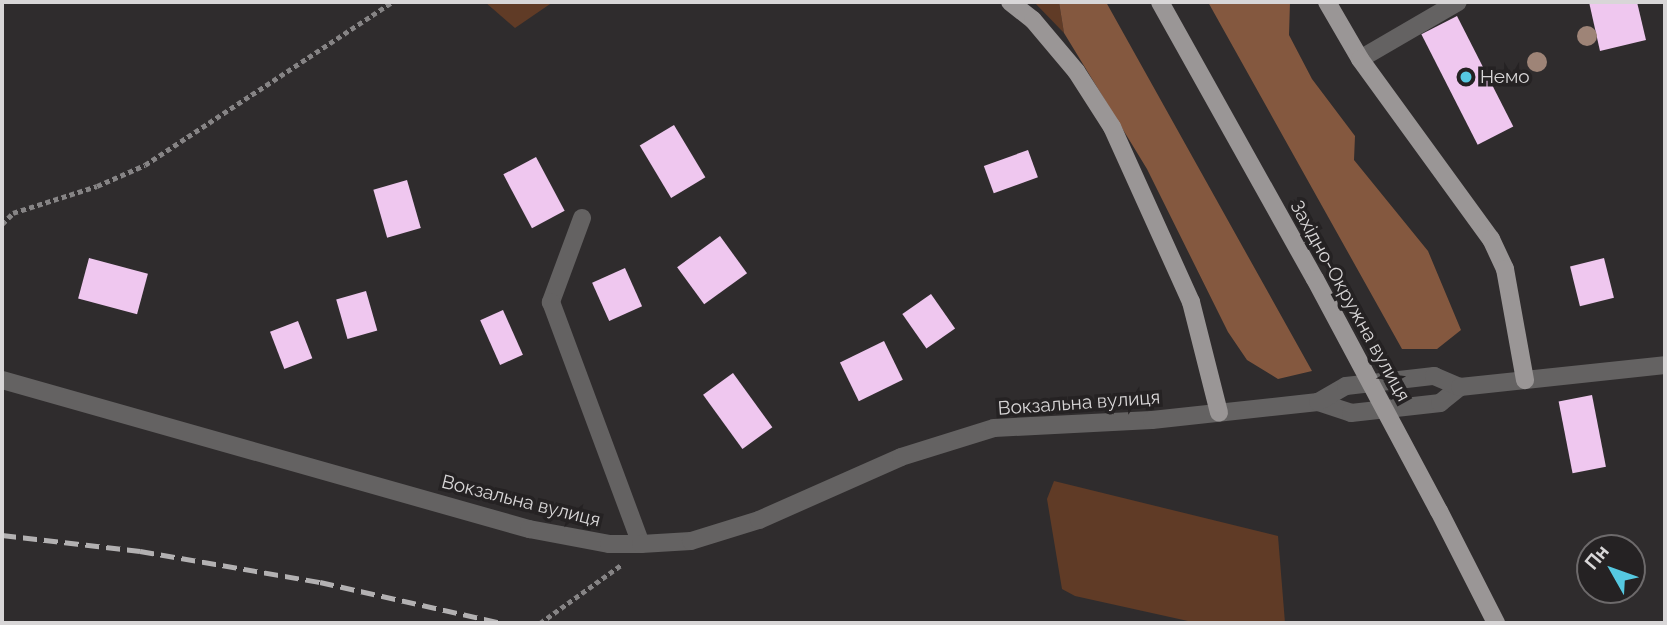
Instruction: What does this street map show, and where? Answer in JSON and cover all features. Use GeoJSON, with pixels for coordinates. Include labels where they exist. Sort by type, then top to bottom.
{"type":"FeatureCollection","features":[{"type":"Feature","properties":{"kind":"main road"},"geometry":{"type":"LineString","coordinates":[[1010,2],[1032,20],[1076,71],[1112,127],[1191,302],[1219,412]]}},
{"type":"Feature","properties":{"kind":"main road","name":"Західно-Окружна вулиця"},"geometry":{"type":"LineString","coordinates":[[1160,2],[1315,279],[1496,623]]}},
{"type":"Feature","properties":{"kind":"main road"},"geometry":{"type":"LineString","coordinates":[[1327,2],[1360,59],[1491,239],[1504,269],[1525,380]]}},
{"type":"Feature","properties":{"kind":"street"},"geometry":{"type":"LineString","coordinates":[[1360,59],[1458,2]]}},
{"type":"Feature","properties":{"kind":"street"},"geometry":{"type":"LineString","coordinates":[[582,218],[551,302],[641,544]]}},
{"type":"Feature","properties":{"kind":"street","name":"Вокзальна вулиця"},"geometry":{"type":"LineString","coordinates":[[2,380],[529,528],[609,544],[641,544],[691,541],[759,520],[901,457],[994,428],[1318,402],[1346,386],[1434,376],[1460,387],[1665,365]]}},
{"type":"Feature","properties":{"kind":"street","name":"Вокзальна вулиця"},"geometry":{"type":"LineString","coordinates":[[1318,402],[1351,413],[1440,402],[1460,387]]}},
{"type":"Feature","properties":{"kind":"path"},"geometry":{"type":"LineString","coordinates":[[2,224],[13,213],[97,187],[145,165],[392,2]]}},
{"type":"Feature","properties":{"kind":"path"},"geometry":{"type":"LineString","coordinates":[[540,623],[609,578],[641,544]]}},
{"type":"Feature","properties":{"kind":"shaded area"},"geometry":{"type":"Polygon","coordinates":[[[485,2],[553,2],[515,28],[485,2]]]}},
{"type":"Feature","properties":{"kind":"shaded area"},"geometry":{"type":"Polygon","coordinates":[[[1034,2],[1059,2],[1064,33],[1034,2]]]}},
{"type":"Feature","properties":{"kind":"shaded area"},"geometry":{"type":"Polygon","coordinates":[[[1059,2],[1106,2],[1312,371],[1278,379],[1247,360],[1228,332],[1147,169],[1064,33],[1059,2]]]}},
{"type":"Feature","properties":{"kind":"shaded area"},"geometry":{"type":"Polygon","coordinates":[[[1208,2],[1290,2],[1289,35],[1312,79],[1355,136],[1354,160],[1428,251],[1461,330],[1437,349],[1402,349],[1208,2]]]}},
{"type":"Feature","properties":{"kind":"shaded area"},"geometry":{"type":"Polygon","coordinates":[[[1054,481],[1278,536],[1285,623],[1197,623],[1075,596],[1062,589],[1047,499],[1054,481]]]}},
{"type":"Feature","properties":{"kind":"building"},"geometry":{"type":"Polygon","coordinates":[[[1589,2],[1637,2],[1646,40],[1600,51],[1589,2]]]}},
{"type":"Feature","properties":{"kind":"building","name":"Немо"},"geometry":{"type":"Polygon","coordinates":[[[1457,16],[1513,126],[1478,145],[1421,34],[1457,16]]]}},
{"type":"Feature","properties":{"kind":"building"},"geometry":{"type":"Polygon","coordinates":[[[674,125],[705,177],[671,198],[640,146],[674,125]]]}},
{"type":"Feature","properties":{"kind":"building"},"geometry":{"type":"Polygon","coordinates":[[[1028,150],[1038,177],[994,193],[984,166],[1028,150]]]}},
{"type":"Feature","properties":{"kind":"building"},"geometry":{"type":"Polygon","coordinates":[[[536,157],[565,211],[532,228],[503,174],[536,157]]]}},
{"type":"Feature","properties":{"kind":"building"},"geometry":{"type":"Polygon","coordinates":[[[407,180],[421,228],[387,238],[373,190],[407,180]]]}},
{"type":"Feature","properties":{"kind":"building"},"geometry":{"type":"Polygon","coordinates":[[[720,236],[747,273],[704,304],[677,267],[720,236]]]}},
{"type":"Feature","properties":{"kind":"building"},"geometry":{"type":"Polygon","coordinates":[[[89,258],[148,274],[137,314],[78,299],[89,258]]]}},
{"type":"Feature","properties":{"kind":"building"},"geometry":{"type":"Polygon","coordinates":[[[1604,258],[1614,298],[1580,306],[1570,266],[1604,258]]]}},
{"type":"Feature","properties":{"kind":"building"},"geometry":{"type":"Polygon","coordinates":[[[625,268],[642,306],[609,321],[592,283],[625,268]]]}},
{"type":"Feature","properties":{"kind":"building"},"geometry":{"type":"Polygon","coordinates":[[[366,291],[377,330],[348,339],[336,300],[366,291]]]}},
{"type":"Feature","properties":{"kind":"building"},"geometry":{"type":"Polygon","coordinates":[[[931,294],[955,328],[926,348],[902,314],[931,294]]]}},
{"type":"Feature","properties":{"kind":"building"},"geometry":{"type":"Polygon","coordinates":[[[503,310],[523,355],[500,365],[480,320],[503,310]]]}},
{"type":"Feature","properties":{"kind":"building"},"geometry":{"type":"Polygon","coordinates":[[[298,321],[312,358],[284,369],[270,332],[298,321]]]}},
{"type":"Feature","properties":{"kind":"building"},"geometry":{"type":"Polygon","coordinates":[[[884,341],[903,380],[859,401],[840,362],[884,341]]]}},
{"type":"Feature","properties":{"kind":"building"},"geometry":{"type":"Polygon","coordinates":[[[733,373],[772,427],[742,449],[703,395],[733,373]]]}},
{"type":"Feature","properties":{"kind":"building"},"geometry":{"type":"Polygon","coordinates":[[[1592,395],[1606,467],[1573,473],[1559,401],[1592,395]]]}},
{"type":"Feature","properties":{"kind":"railway"},"geometry":{"type":"LineString","coordinates":[[2,535],[140,551],[320,582],[502,623]]}},
{"type":"Feature","properties":{"kind":"place","name":"Немо"},"geometry":{"type":"Point","coordinates":[1466,77]}}]}
